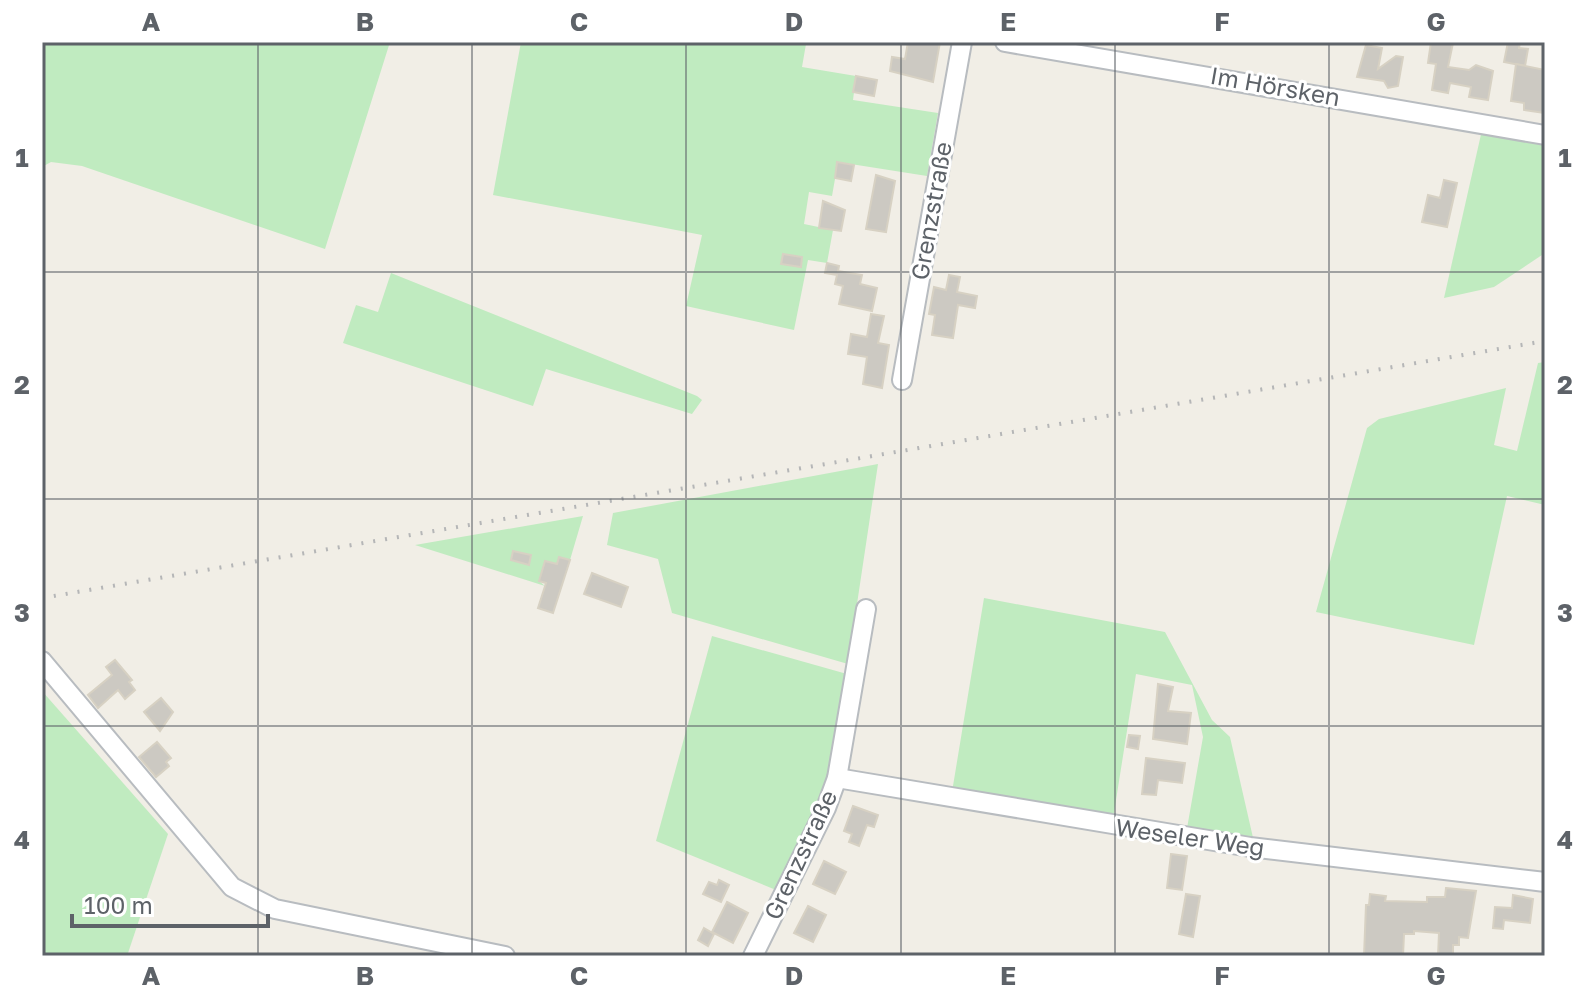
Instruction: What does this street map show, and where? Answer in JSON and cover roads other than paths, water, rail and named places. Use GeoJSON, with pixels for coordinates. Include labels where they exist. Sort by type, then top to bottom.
{"type":"FeatureCollection","features":[{"type":"Feature","properties":{"kind":"street","name":"Grenzstraße"},"geometry":{"type":"LineString","coordinates":[[902,380],[962,42]]}},
{"type":"Feature","properties":{"kind":"street","name":"Im Hörsken"},"geometry":{"type":"LineString","coordinates":[[1005,42],[1545,135]]}},
{"type":"Feature","properties":{"kind":"street","name":"Grenzstraße"},"geometry":{"type":"LineString","coordinates":[[753,956],[826,808],[837,778],[866,609]]}},
{"type":"Feature","properties":{"kind":"street"},"geometry":{"type":"LineString","coordinates":[[42,661],[232,887],[275,909],[505,956]]}},
{"type":"Feature","properties":{"kind":"street","name":"Weseler Weg"},"geometry":{"type":"LineString","coordinates":[[837,778],[1250,847],[1545,882]]}},
{"type":"Feature","properties":{"kind":"railway"},"geometry":{"type":"LineString","coordinates":[[42,598],[1545,341]]}}]}
